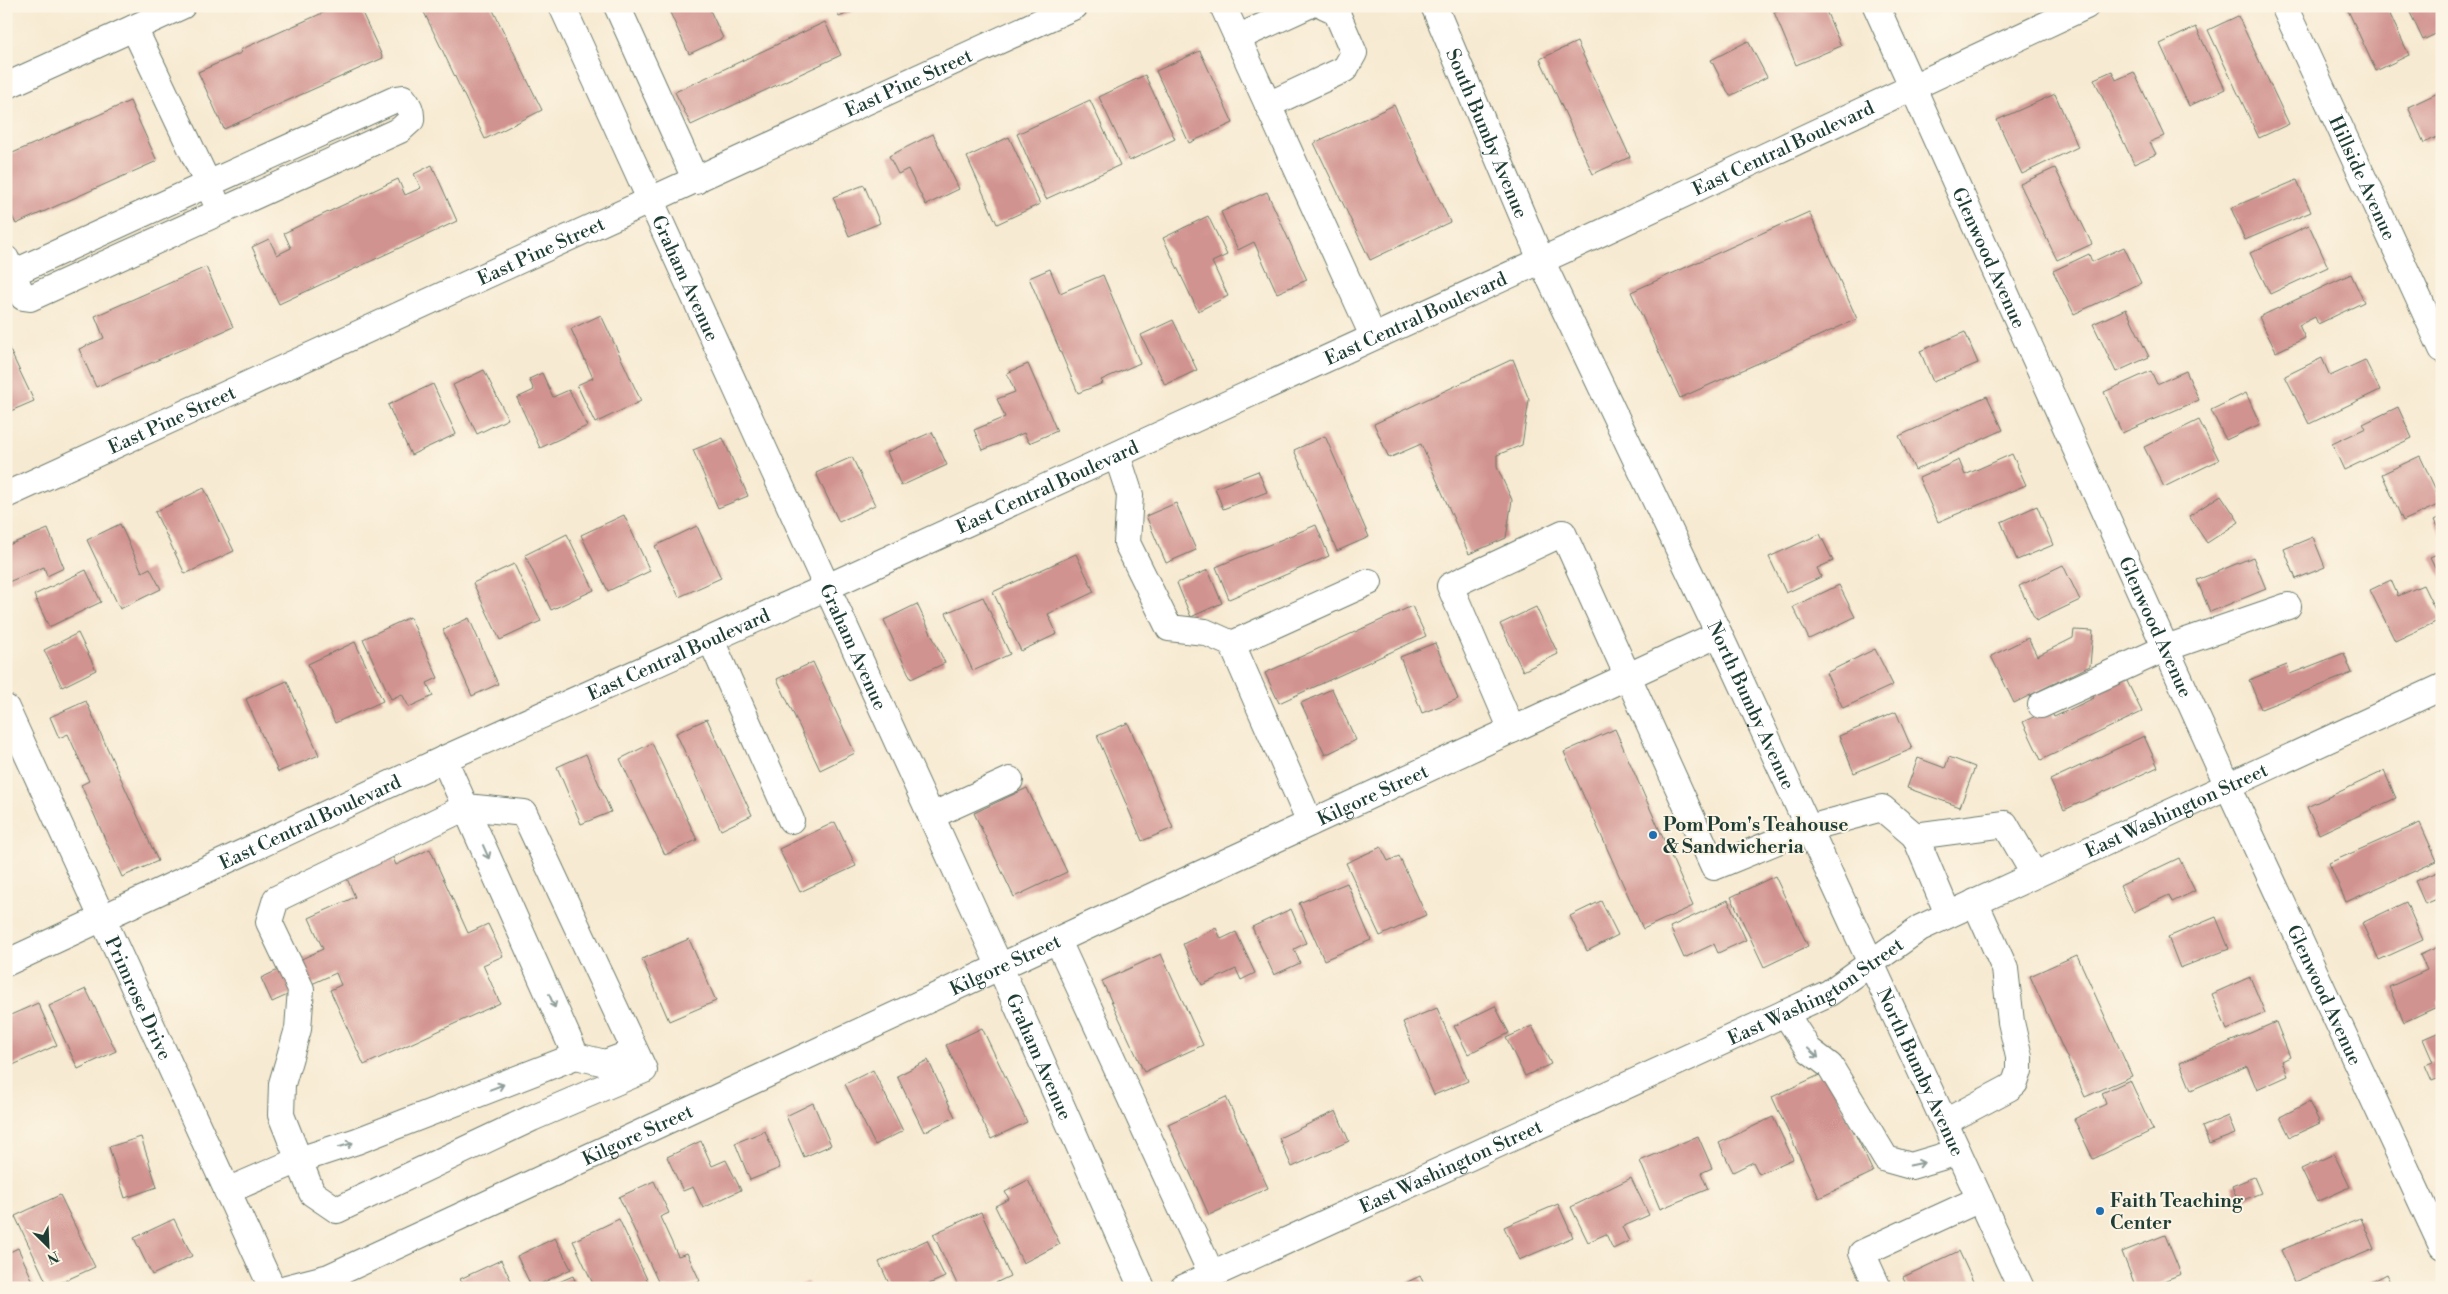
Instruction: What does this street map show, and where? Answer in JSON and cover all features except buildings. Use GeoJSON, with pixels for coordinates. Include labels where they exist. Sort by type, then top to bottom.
{"type":"FeatureCollection","features":[{"type":"Feature","properties":{"kind":"street"},"geometry":{"type":"LineString","coordinates":[[6,86],[182,6]]}},
{"type":"Feature","properties":{"kind":"street","name":"Graham Avenue"},"geometry":{"type":"LineString","coordinates":[[562,6],[649,202],[1000,967],[1142,1288]]}},
{"type":"Feature","properties":{"kind":"street"},"geometry":{"type":"LineString","coordinates":[[617,6],[696,181]]}},
{"type":"Feature","properties":{"kind":"street","name":"East Pine Street"},"geometry":{"type":"LineString","coordinates":[[6,495],[1075,6]]}},
{"type":"Feature","properties":{"kind":"street"},"geometry":{"type":"LineString","coordinates":[[1223,6],[1373,336]]}},
{"type":"Feature","properties":{"kind":"street"},"geometry":{"type":"LineString","coordinates":[[1237,38],[1307,6]]}},
{"type":"Feature","properties":{"kind":"street"},"geometry":{"type":"LineString","coordinates":[[1268,105],[1345,69],[1354,53],[1336,11],[1325,6]]}},
{"type":"Feature","properties":{"kind":"street","name":"South Bumby Avenue"},"geometry":{"type":"LineString","coordinates":[[1434,6],[1541,260]]}},
{"type":"Feature","properties":{"kind":"street","name":"Glenwood Avenue"},"geometry":{"type":"LineString","coordinates":[[1876,6],[2227,784],[2442,1246]]}},
{"type":"Feature","properties":{"kind":"street","name":"East Central Boulevard"},"geometry":{"type":"LineString","coordinates":[[6,963],[444,759],[711,640],[1541,260],[2086,6]]}},
{"type":"Feature","properties":{"kind":"street","name":"Hillside Avenue"},"geometry":{"type":"LineString","coordinates":[[2284,6],[2442,349]]}},
{"type":"Feature","properties":{"kind":"street"},"geometry":{"type":"LineString","coordinates":[[134,28],[220,211]]}},
{"type":"Feature","properties":{"kind":"street"},"geometry":{"type":"LineString","coordinates":[[402,98],[412,114],[411,120],[400,130],[30,298],[23,297],[9,266],[208,184],[396,99],[402,98]]}},
{"type":"Feature","properties":{"kind":"street","name":"North Bumby Avenue"},"geometry":{"type":"LineString","coordinates":[[1541,260],[1810,828],[2021,1288]]}},
{"type":"Feature","properties":{"kind":"street"},"geometry":{"type":"LineString","coordinates":[[1117,455],[1130,495],[1127,544],[1169,628],[1205,632],[1232,644],[1310,824]]}},
{"type":"Feature","properties":{"kind":"street"},"geometry":{"type":"LineString","coordinates":[[1512,730],[1450,586],[1563,533],[1714,867],[1810,828],[1882,808],[1915,836],[1948,914]]}},
{"type":"Feature","properties":{"kind":"street"},"geometry":{"type":"LineString","coordinates":[[1232,644],[1369,582]]}},
{"type":"Feature","properties":{"kind":"street"},"geometry":{"type":"LineString","coordinates":[[2041,705],[2166,648],[2288,606]]}},
{"type":"Feature","properties":{"kind":"street","name":"Kilgore Street"},"geometry":{"type":"LineString","coordinates":[[286,1288],[329,1277],[1719,634]]}},
{"type":"Feature","properties":{"kind":"street"},"geometry":{"type":"LineString","coordinates":[[711,640],[791,820]]}},
{"type":"Feature","properties":{"kind":"street","name":"East Washington Street"},"geometry":{"type":"LineString","coordinates":[[1183,1288],[1829,993],[1920,928],[1948,914],[2227,784],[2442,687]]}},
{"type":"Feature","properties":{"kind":"street","name":"Primrose Drive"},"geometry":{"type":"LineString","coordinates":[[6,708],[272,1288]]}},
{"type":"Feature","properties":{"kind":"street"},"geometry":{"type":"LineString","coordinates":[[444,759],[576,1056]]}},
{"type":"Feature","properties":{"kind":"street"},"geometry":{"type":"LineString","coordinates":[[931,816],[1010,780]]}},
{"type":"Feature","properties":{"kind":"street"},"geometry":{"type":"LineString","coordinates":[[466,808],[524,813],[640,1061],[532,1118],[337,1210],[312,1193],[281,1115],[282,1084],[298,1029],[300,989],[269,922],[276,899],[466,808]]}},
{"type":"Feature","properties":{"kind":"street"},"geometry":{"type":"LineString","coordinates":[[1915,836],[2005,824],[2034,874]]}},
{"type":"Feature","properties":{"kind":"street"},"geometry":{"type":"LineString","coordinates":[[1945,1122],[2009,1088],[2015,1083],[2019,1071],[2020,1057],[2011,1022],[2005,969],[1975,902]]}},
{"type":"Feature","properties":{"kind":"street"},"geometry":{"type":"LineString","coordinates":[[1058,941],[1212,1275]]}},
{"type":"Feature","properties":{"kind":"street"},"geometry":{"type":"LineString","coordinates":[[1785,1013],[1809,1050],[1830,1066],[1886,1159],[1911,1166],[1958,1152]]}},
{"type":"Feature","properties":{"kind":"street"},"geometry":{"type":"LineString","coordinates":[[227,1192],[299,1160],[358,1141],[576,1056],[605,1063],[640,1061]]}},
{"type":"Feature","properties":{"kind":"street"},"geometry":{"type":"LineString","coordinates":[[1878,1288],[1862,1252],[1980,1199]]}},
{"type":"Feature","properties":{"kind":"place","name":"Pom Pom's Teahouse & Sandwicheria"},"geometry":{"type":"Point","coordinates":[1653,835]}},
{"type":"Feature","properties":{"kind":"place","name":"Faith Teaching Center"},"geometry":{"type":"Point","coordinates":[2100,1211]}}]}
